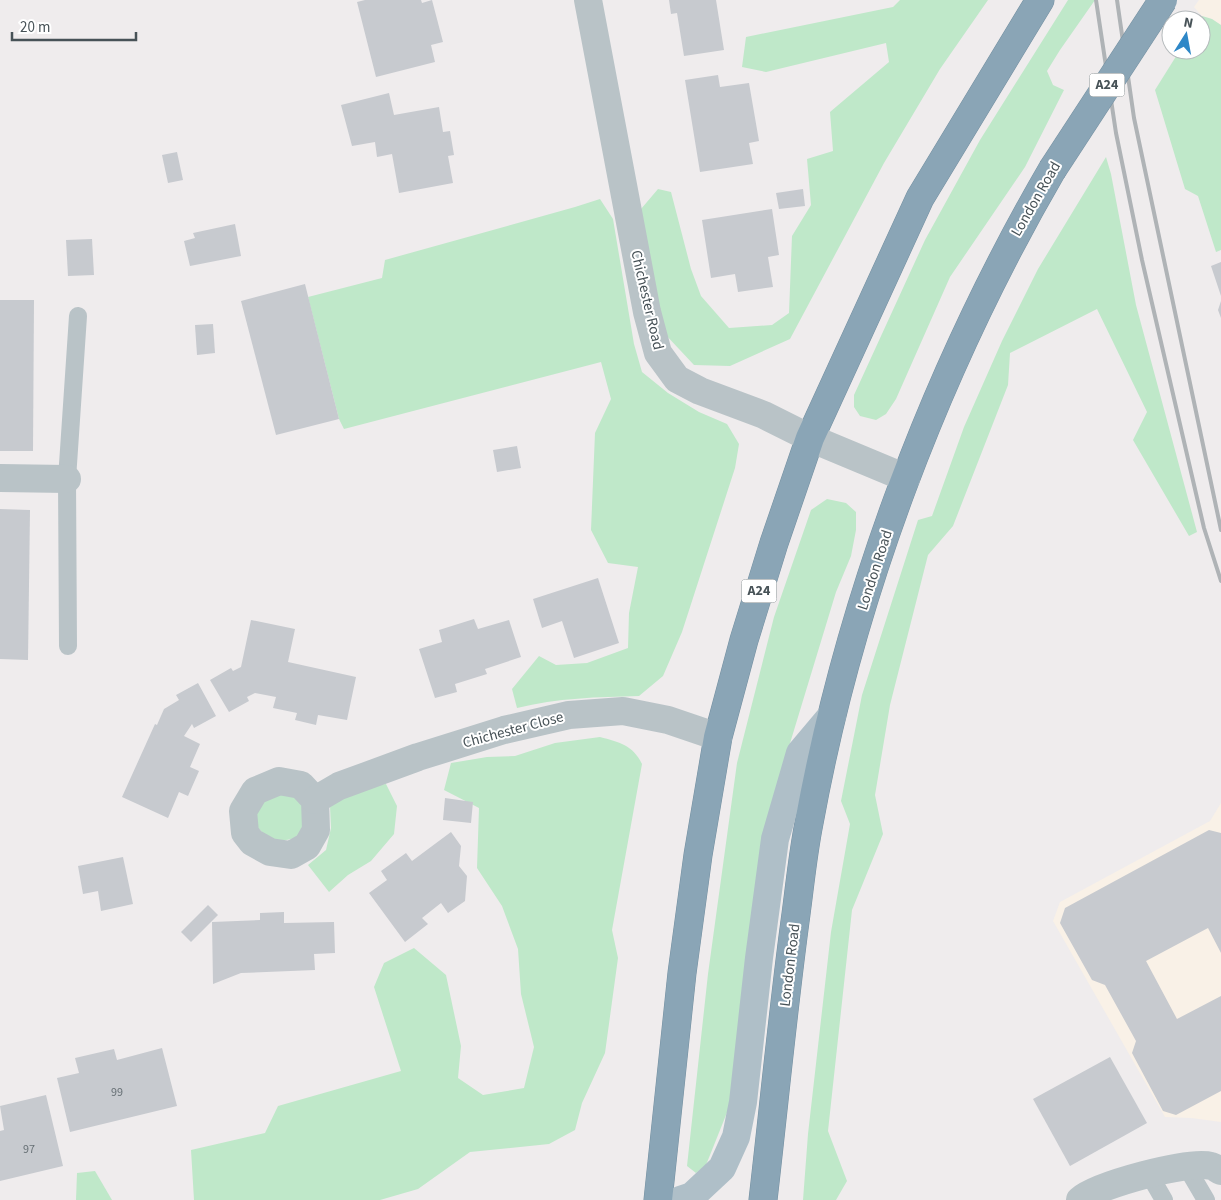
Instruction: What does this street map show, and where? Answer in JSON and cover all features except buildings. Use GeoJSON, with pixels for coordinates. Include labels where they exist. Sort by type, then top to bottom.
{"type":"FeatureCollection","features":[{"type":"Feature","properties":{"kind":"highway","name":"A24"},"geometry":{"type":"LineString","coordinates":[[658,1200],[682,973],[698,855],[718,737],[744,640],[771,552],[810,438],[920,198],[1040,0]]}},
{"type":"Feature","properties":{"kind":"highway","name":"London Road"},"geometry":{"type":"LineString","coordinates":[[763,1200],[791,951],[808,824],[832,715],[869,584],[906,478],[968,328],[1016,232],[1052,170],[1163,0]]}},
{"type":"Feature","properties":{"kind":"main road"},"geometry":{"type":"LineString","coordinates":[[680,1200],[692,1196],[722,1168],[736,1137],[744,1102],[759,958],[775,839],[800,753],[832,715]]}},
{"type":"Feature","properties":{"kind":"street","name":"Chichester Road"},"geometry":{"type":"LineString","coordinates":[[588,0],[641,285],[658,353],[677,379],[692,387],[764,415],[810,438],[906,478]]}},
{"type":"Feature","properties":{"kind":"street"},"geometry":{"type":"LineString","coordinates":[[0,478],[67,479]]}},
{"type":"Feature","properties":{"kind":"street","name":"Chichester Close"},"geometry":{"type":"LineString","coordinates":[[315,800],[339,786],[418,757],[504,730],[569,715],[623,712],[668,720],[718,737]]}},
{"type":"Feature","properties":{"kind":"street"},"geometry":{"type":"LineString","coordinates":[[1080,1200],[1114,1193],[1149,1174],[1186,1166],[1211,1166],[1221,1171]]}},
{"type":"Feature","properties":{"kind":"lane"},"geometry":{"type":"LineString","coordinates":[[68,646],[67,479],[78,316]]}},
{"type":"Feature","properties":{"kind":"lane"},"geometry":{"type":"LineString","coordinates":[[1186,1166],[1206,1200]]}},
{"type":"Feature","properties":{"kind":"lane"},"geometry":{"type":"LineString","coordinates":[[1149,1174],[1164,1200]]}},
{"type":"Feature","properties":{"kind":"shaded area"},"geometry":{"type":"Polygon","coordinates":[[[1199,0],[1221,0],[1221,25],[1211,19],[1211,10],[1197,10],[1194,7],[1199,0]]]}},
{"type":"Feature","properties":{"kind":"shaded area"},"geometry":{"type":"Polygon","coordinates":[[[1221,803],[1221,1122],[1165,1117],[1053,921],[1060,902],[1210,821],[1221,803]]]}},
{"type":"Feature","properties":{"kind":"green space"},"geometry":{"type":"Polygon","coordinates":[[[900,0],[988,0],[940,69],[884,163],[790,339],[730,366],[694,365],[664,333],[641,209],[658,189],[671,192],[691,269],[701,296],[729,328],[772,325],[789,313],[792,236],[811,205],[807,159],[833,151],[830,112],[889,62],[886,43],[766,72],[742,67],[746,37],[893,7],[900,0]]]}},
{"type":"Feature","properties":{"kind":"green space"},"geometry":{"type":"Polygon","coordinates":[[[1068,0],[1095,0],[1047,71],[1053,85],[1064,90],[1025,167],[950,277],[896,399],[886,414],[876,420],[860,416],[854,407],[854,395],[925,240],[980,140],[1068,0]]]}},
{"type":"Feature","properties":{"kind":"green space"},"geometry":{"type":"Polygon","coordinates":[[[1211,19],[1221,25],[1221,250],[1216,252],[1198,196],[1185,189],[1155,90],[1174,60],[1211,60],[1211,19]]]}},
{"type":"Feature","properties":{"kind":"green space"},"geometry":{"type":"Polygon","coordinates":[[[1106,157],[1111,174],[1136,305],[1197,532],[1189,536],[1133,440],[1147,412],[1097,309],[1010,353],[1008,385],[953,526],[928,555],[890,705],[875,795],[883,834],[852,910],[828,1131],[847,1181],[836,1200],[803,1200],[808,1134],[831,932],[850,824],[841,801],[862,695],[918,520],[932,516],[964,427],[1002,341],[1038,269],[1106,157]]]}},
{"type":"Feature","properties":{"kind":"green space"},"geometry":{"type":"Polygon","coordinates":[[[600,199],[613,219],[634,344],[642,372],[668,393],[699,412],[727,424],[739,444],[735,468],[682,632],[663,676],[639,696],[562,700],[517,708],[512,689],[539,656],[556,665],[587,663],[628,648],[629,613],[638,567],[608,563],[591,530],[595,433],[611,399],[601,362],[344,429],[339,419],[308,297],[382,278],[385,260],[600,199]]]}},
{"type":"Feature","properties":{"kind":"green space"},"geometry":{"type":"Polygon","coordinates":[[[827,499],[846,503],[856,512],[856,530],[851,556],[836,592],[767,819],[734,1095],[706,1165],[696,1173],[687,1166],[708,974],[737,763],[774,617],[811,510],[827,499]]]}},
{"type":"Feature","properties":{"kind":"green space"},"geometry":{"type":"Polygon","coordinates":[[[600,737],[630,748],[642,764],[612,930],[618,958],[605,1053],[582,1103],[575,1130],[549,1144],[470,1152],[418,1189],[380,1200],[194,1200],[191,1150],[265,1133],[278,1106],[401,1071],[374,987],[384,963],[414,948],[446,975],[461,1046],[458,1078],[483,1095],[524,1088],[534,1047],[521,994],[518,949],[502,906],[477,868],[479,808],[444,790],[451,763],[487,757],[515,756],[555,743],[600,737]]]}},
{"type":"Feature","properties":{"kind":"green space"},"geometry":{"type":"Polygon","coordinates":[[[386,784],[397,806],[394,834],[371,861],[348,875],[329,892],[308,865],[326,850],[331,828],[330,806],[351,788],[386,784]]]}},
{"type":"Feature","properties":{"kind":"green space"},"geometry":{"type":"Polygon","coordinates":[[[270,792],[294,796],[306,806],[300,837],[278,841],[273,840],[268,838],[253,821],[256,804],[270,792]]]}},
{"type":"Feature","properties":{"kind":"green space"},"geometry":{"type":"Polygon","coordinates":[[[95,1171],[112,1200],[76,1200],[77,1173],[95,1171]]]}},
{"type":"Feature","properties":{"kind":"railway"},"geometry":{"type":"LineString","coordinates":[[1096,0],[1116,133],[1142,260],[1204,528],[1221,581]]}},
{"type":"Feature","properties":{"kind":"railway"},"geometry":{"type":"LineString","coordinates":[[1117,0],[1134,118],[1221,530]]}}]}
